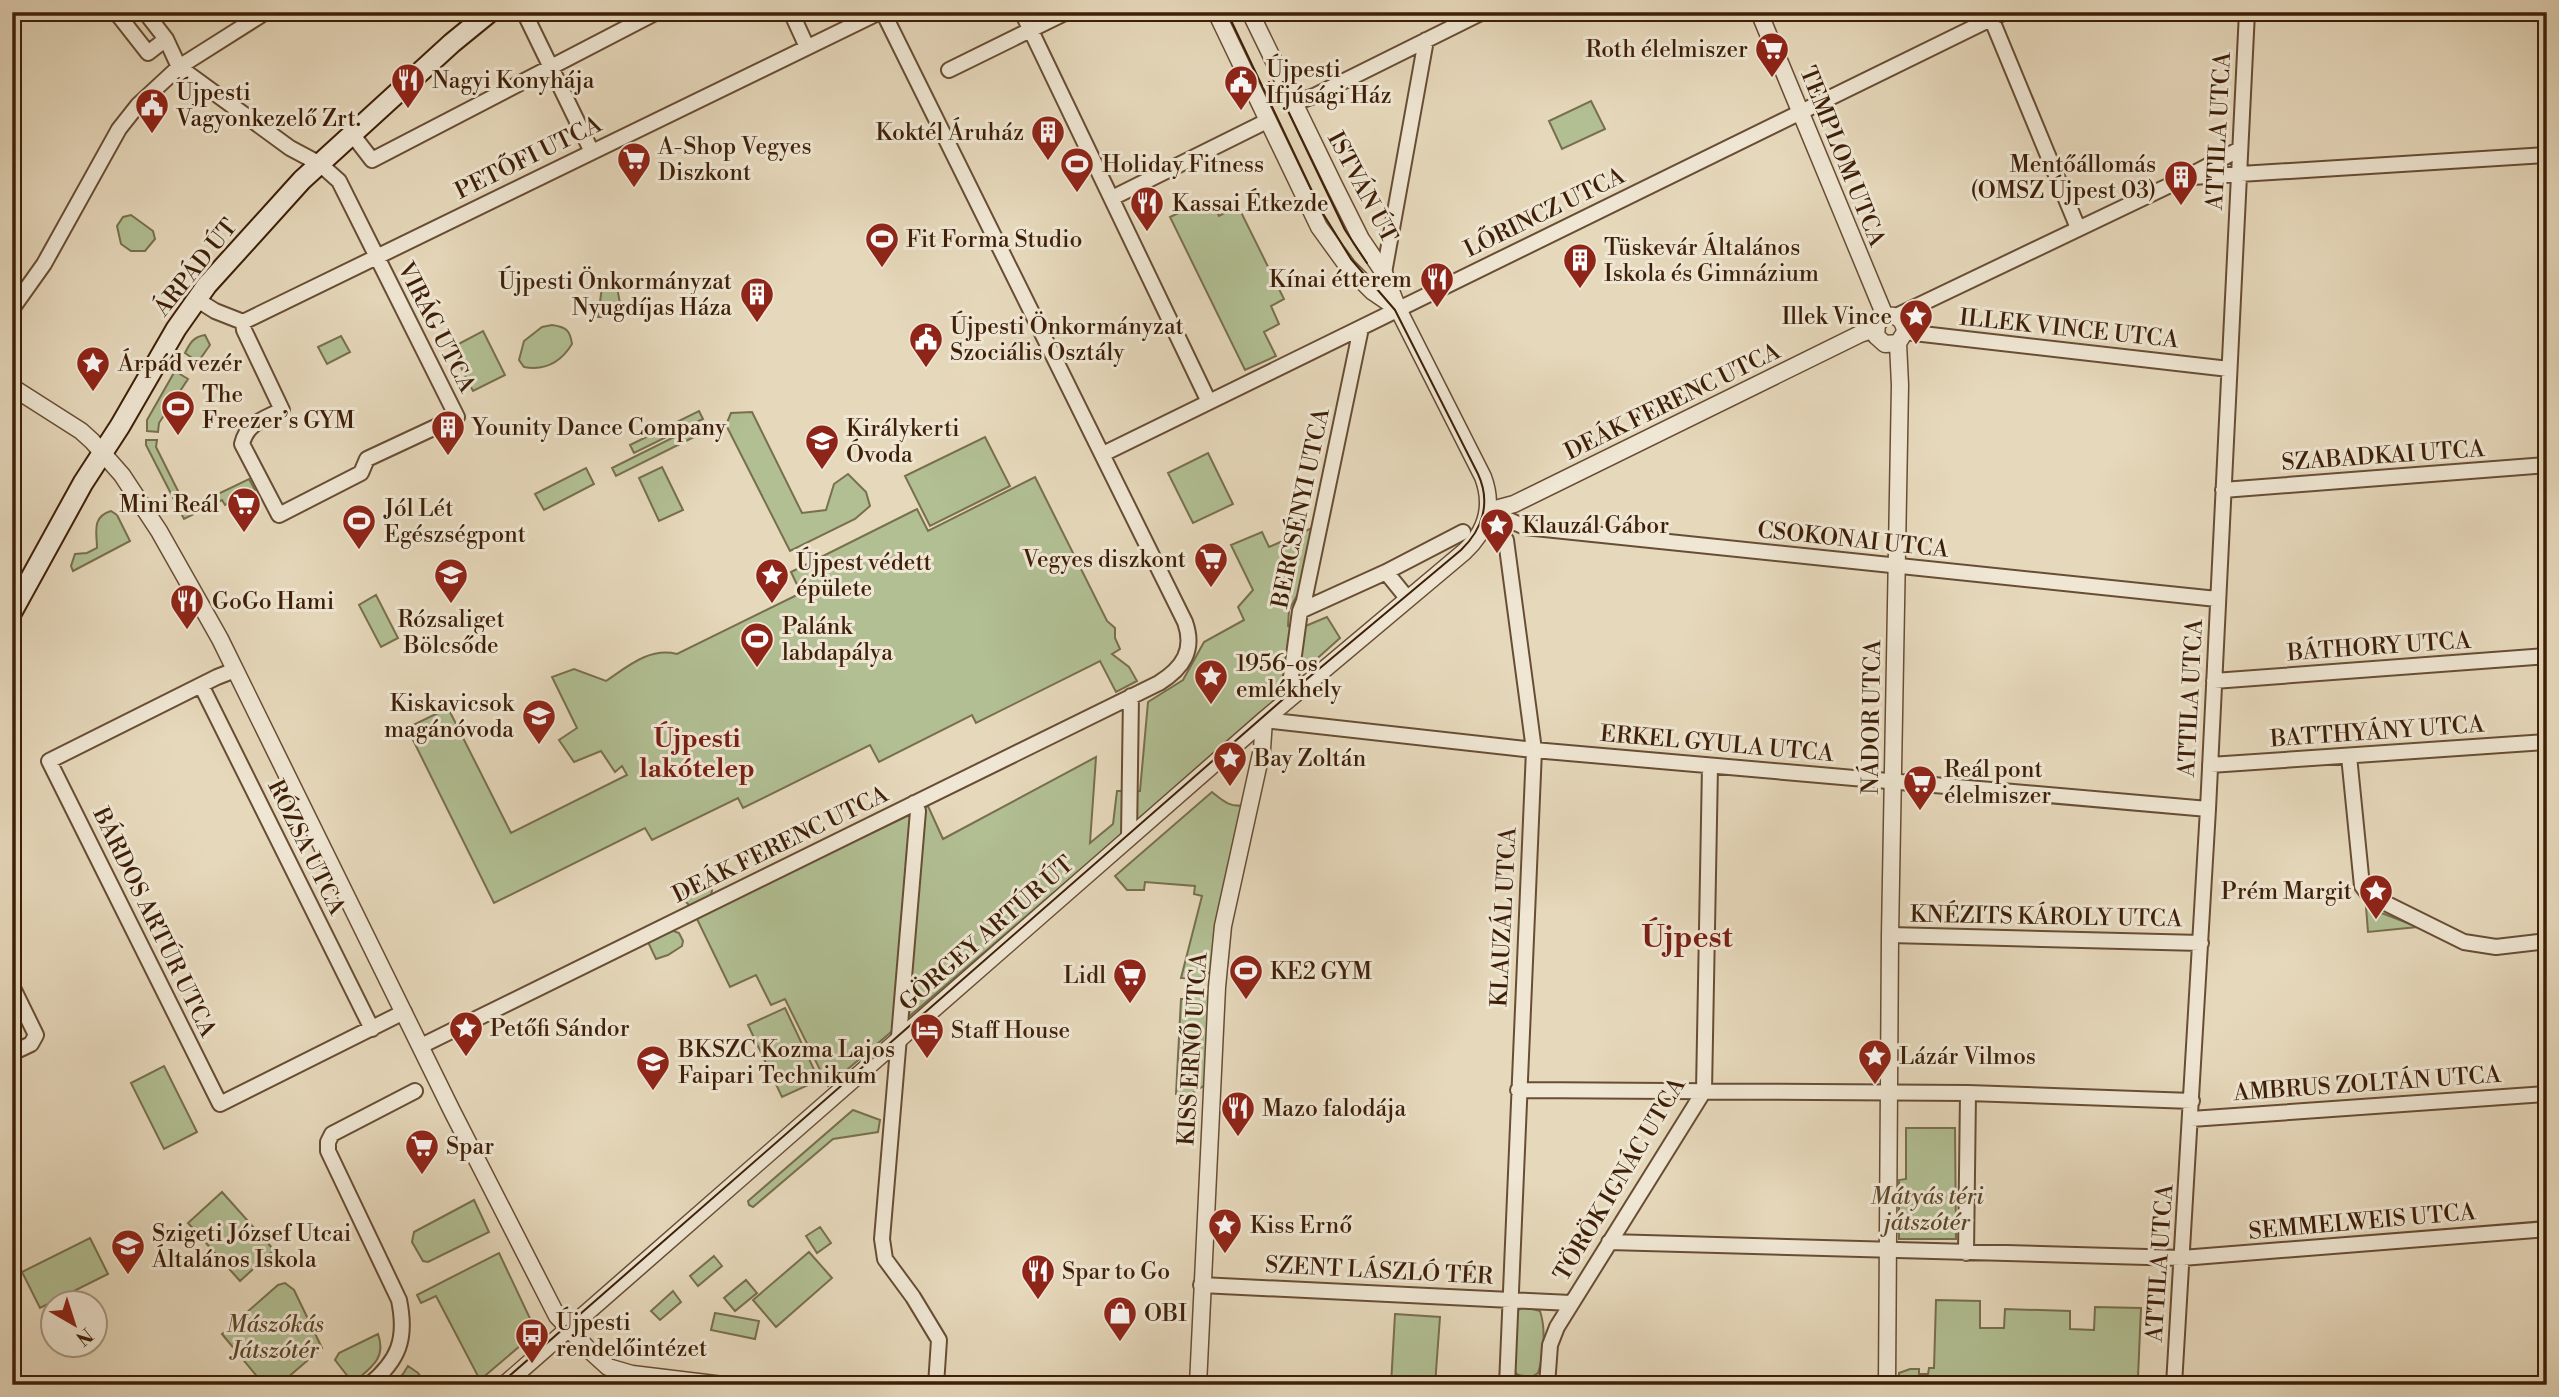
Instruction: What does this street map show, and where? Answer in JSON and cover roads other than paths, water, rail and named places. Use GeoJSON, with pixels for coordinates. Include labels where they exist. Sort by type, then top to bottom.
{"type":"FeatureCollection","features":[{"type":"Feature","properties":{"kind":"main road","name":"ÁRPÁD ÚT"},"geometry":{"type":"LineString","coordinates":[[12,612],[73,500],[120,426],[165,345],[196,299],[289,193],[452,43],[490,12]]}},
{"type":"Feature","properties":{"kind":"street"},"geometry":{"type":"LineString","coordinates":[[113,12],[120,16],[148,53],[166,39]]}},
{"type":"Feature","properties":{"kind":"street","name":"VIRÁG UTCA"},"geometry":{"type":"LineString","coordinates":[[145,12],[166,39],[179,67],[290,148],[320,164],[340,181],[457,417],[367,459],[361,473],[279,515],[242,444],[244,433],[253,424],[282,410],[244,330],[243,322]]}},
{"type":"Feature","properties":{"kind":"street"},"geometry":{"type":"LineString","coordinates":[[12,309],[44,264],[119,129],[138,105],[179,67],[265,12]]}},
{"type":"Feature","properties":{"kind":"street"},"geometry":{"type":"LineString","coordinates":[[524,12],[592,152]]}},
{"type":"Feature","properties":{"kind":"street"},"geometry":{"type":"LineString","coordinates":[[352,134],[372,160],[657,12]]}},
{"type":"Feature","properties":{"kind":"street"},"geometry":{"type":"LineString","coordinates":[[791,12],[807,47]]}},
{"type":"Feature","properties":{"kind":"street","name":"PETŐFI UTCA"},"geometry":{"type":"LineString","coordinates":[[243,322],[881,12]]}},
{"type":"Feature","properties":{"kind":"street","name":"DEÁK FERENC UTCA"},"geometry":{"type":"LineString","coordinates":[[421,1046],[1159,683],[1183,663],[1188,646],[1188,631],[1103,454],[881,12]]}},
{"type":"Feature","properties":{"kind":"street"},"geometry":{"type":"LineString","coordinates":[[1023,12],[1209,402]]}},
{"type":"Feature","properties":{"kind":"street"},"geometry":{"type":"LineString","coordinates":[[949,70],[1067,12]]}},
{"type":"Feature","properties":{"kind":"street","name":"ISTVÁN ÚT"},"geometry":{"type":"LineString","coordinates":[[1216,12],[1319,227],[1334,250],[1373,292],[1398,309]]}},
{"type":"Feature","properties":{"kind":"street","name":"ISTVÁN ÚT"},"geometry":{"type":"LineString","coordinates":[[1250,12],[1361,239],[1384,273],[1398,309],[1483,477],[1489,498],[1487,515]]}},
{"type":"Feature","properties":{"kind":"street"},"geometry":{"type":"LineString","coordinates":[[1294,103],[1314,96],[1483,12]]}},
{"type":"Feature","properties":{"kind":"street","name":"TEMPLOM UTCA"},"geometry":{"type":"LineString","coordinates":[[1759,12],[1885,321]]}},
{"type":"Feature","properties":{"kind":"street","name":"ATTILA UTCA"},"geometry":{"type":"LineString","coordinates":[[2174,1385],[2201,943],[2247,12]]}},
{"type":"Feature","properties":{"kind":"street"},"geometry":{"type":"LineString","coordinates":[[1995,14],[2078,228]]}},
{"type":"Feature","properties":{"kind":"street","name":"LŐRINCZ UTCA"},"geometry":{"type":"LineString","coordinates":[[1103,454],[1801,113],[1995,14]]}},
{"type":"Feature","properties":{"kind":"street"},"geometry":{"type":"LineString","coordinates":[[1384,273],[1426,40]]}},
{"type":"Feature","properties":{"kind":"street"},"geometry":{"type":"LineString","coordinates":[[1112,198],[1267,121]]}},
{"type":"Feature","properties":{"kind":"street","name":"DEÁK FERENC UTCA"},"geometry":{"type":"LineString","coordinates":[[1487,515],[2240,149]]}},
{"type":"Feature","properties":{"kind":"street","name":"DEÁK FERENC UTCA"},"geometry":{"type":"LineString","coordinates":[[2187,177],[2547,155]]}},
{"type":"Feature","properties":{"kind":"street"},"geometry":{"type":"LineString","coordinates":[[196,299],[215,312],[243,322]]}},
{"type":"Feature","properties":{"kind":"street"},"geometry":{"type":"LineString","coordinates":[[1885,321],[1880,341],[1892,345],[1901,337]]}},
{"type":"Feature","properties":{"kind":"street","name":"NÁDOR UTCA"},"geometry":{"type":"LineString","coordinates":[[1885,321],[1904,326],[1901,337],[1892,781],[1888,1250]]}},
{"type":"Feature","properties":{"kind":"street","name":"BERCSÉNYI UTCA"},"geometry":{"type":"LineString","coordinates":[[1288,699],[1300,611],[1361,328]]}},
{"type":"Feature","properties":{"kind":"street","name":"ILLEK VINCE UTCA"},"geometry":{"type":"LineString","coordinates":[[1901,337],[2229,369]]}},
{"type":"Feature","properties":{"kind":"street","name":"RÓZSA UTCA"},"geometry":{"type":"LineString","coordinates":[[12,387],[81,431],[122,475],[148,513],[216,632],[541,1289],[568,1329],[600,1362],[617,1371],[723,1385]]}},
{"type":"Feature","properties":{"kind":"street","name":"SZABADKAI UTCA"},"geometry":{"type":"LineString","coordinates":[[2223,490],[2547,465]]}},
{"type":"Feature","properties":{"kind":"street"},"geometry":{"type":"LineString","coordinates":[[1487,515],[1506,540],[1514,530],[1525,527]]}},
{"type":"Feature","properties":{"kind":"street","name":"CSOKONAI UTCA"},"geometry":{"type":"LineString","coordinates":[[1487,515],[1525,527],[2217,599]]}},
{"type":"Feature","properties":{"kind":"street","name":"GÖRGEY ARTÚR ÚT"},"geometry":{"type":"LineString","coordinates":[[504,1385],[1288,699],[1469,548],[1481,531],[1487,515]]}},
{"type":"Feature","properties":{"kind":"street"},"geometry":{"type":"LineString","coordinates":[[1300,611],[1386,572],[1463,532]]}},
{"type":"Feature","properties":{"kind":"street","name":"KLAUZÁL UTCA"},"geometry":{"type":"LineString","coordinates":[[1506,540],[1534,750],[1510,1299]]}},
{"type":"Feature","properties":{"kind":"street"},"geometry":{"type":"LineString","coordinates":[[1386,572],[1407,598]]}},
{"type":"Feature","properties":{"kind":"street","name":"BÁTHORY UTCA"},"geometry":{"type":"LineString","coordinates":[[2214,681],[2547,656]]}},
{"type":"Feature","properties":{"kind":"street"},"geometry":{"type":"LineString","coordinates":[[201,685],[235,670]]}},
{"type":"Feature","properties":{"kind":"street","name":"RÓZSA UTCA"},"geometry":{"type":"LineString","coordinates":[[201,685],[372,1029]]}},
{"type":"Feature","properties":{"kind":"street","name":"BÁRDOS ARTÚR UTCA"},"geometry":{"type":"LineString","coordinates":[[201,685],[49,761],[220,1104],[372,1029]]}},
{"type":"Feature","properties":{"kind":"street"},"geometry":{"type":"LineString","coordinates":[[1129,838],[1131,696]]}},
{"type":"Feature","properties":{"kind":"street","name":"ERKEL GYULA UTCA"},"geometry":{"type":"LineString","coordinates":[[1264,720],[1534,750],[2208,809]]}},
{"type":"Feature","properties":{"kind":"street","name":"KISS ERNŐ UTCA"},"geometry":{"type":"LineString","coordinates":[[1198,1385],[1217,987],[1223,926],[1262,748],[1264,720]]}},
{"type":"Feature","properties":{"kind":"street","name":"BATTHYÁNY UTCA"},"geometry":{"type":"LineString","coordinates":[[2210,765],[2547,741]]}},
{"type":"Feature","properties":{"kind":"street"},"geometry":{"type":"LineString","coordinates":[[2349,756],[2362,886],[2369,895],[2464,942],[2496,947],[2547,941]]}},
{"type":"Feature","properties":{"kind":"street","name":"TÖRÖK IGNÁC UTCA"},"geometry":{"type":"LineString","coordinates":[[1510,1299],[1572,1303],[1704,1091],[1710,766]]}},
{"type":"Feature","properties":{"kind":"street"},"geometry":{"type":"LineString","coordinates":[[914,803],[918,811],[882,1239],[883,1254],[939,1339],[936,1385]]}},
{"type":"Feature","properties":{"kind":"street","name":"KNÉZITS KÁROLY UTCA"},"geometry":{"type":"LineString","coordinates":[[1890,935],[2201,943]]}},
{"type":"Feature","properties":{"kind":"street"},"geometry":{"type":"LineString","coordinates":[[12,986],[36,1035],[35,1040],[12,1053]]}},
{"type":"Feature","properties":{"kind":"street"},"geometry":{"type":"LineString","coordinates":[[372,1029],[404,1013]]}},
{"type":"Feature","properties":{"kind":"street"},"geometry":{"type":"LineString","coordinates":[[1518,1090],[1968,1093],[2192,1101]]}},
{"type":"Feature","properties":{"kind":"street"},"geometry":{"type":"LineString","coordinates":[[369,1385],[391,1363],[400,1346],[404,1325],[399,1300],[328,1151],[328,1142],[332,1134],[415,1091]]}},
{"type":"Feature","properties":{"kind":"street"},"geometry":{"type":"LineString","coordinates":[[1966,1253],[1968,1093]]}},
{"type":"Feature","properties":{"kind":"street","name":"AMBRUS ZOLTÁN UTCA"},"geometry":{"type":"LineString","coordinates":[[2191,1119],[2547,1094]]}},
{"type":"Feature","properties":{"kind":"street","name":"SEMMELWEIS UTCA"},"geometry":{"type":"LineString","coordinates":[[1609,1242],[2182,1258],[2547,1229]]}},
{"type":"Feature","properties":{"kind":"street"},"geometry":{"type":"LineString","coordinates":[[1887,1385],[1888,1250]]}},
{"type":"Feature","properties":{"kind":"street","name":"SZENT LÁSZLÓ TÉR"},"geometry":{"type":"LineString","coordinates":[[1201,1285],[1510,1299],[1507,1384]]}},
{"type":"Feature","properties":{"kind":"street"},"geometry":{"type":"LineString","coordinates":[[1507,1384],[1546,1385],[1550,1345],[1572,1303]]}},
{"type":"Feature","properties":{"kind":"tram line"},"geometry":{"type":"LineString","coordinates":[[499,1385],[1289,694],[1461,550],[1475,533],[1483,515],[1484,505],[1478,474],[1395,310],[1351,259],[1322,212],[1227,12]]}},
{"type":"Feature","properties":{"kind":"tram line"},"geometry":{"type":"LineString","coordinates":[[1269,82],[1288,111],[1345,230],[1367,263]]}},
{"type":"Feature","properties":{"kind":"place","name":"Roth élelmiszer"},"geometry":{"type":"Point","coordinates":[1772,79]}},
{"type":"Feature","properties":{"kind":"place","name":"Nagyi Konyhája"},"geometry":{"type":"Point","coordinates":[408,110]}},
{"type":"Feature","properties":{"kind":"place","name":"Újpesti Ifjúsági Ház"},"geometry":{"type":"Point","coordinates":[1241,112]}},
{"type":"Feature","properties":{"kind":"place","name":"Újpesti Vagyonkezelő Zrt."},"geometry":{"type":"Point","coordinates":[152,135]}},
{"type":"Feature","properties":{"kind":"place","name":"Koktél Áruház"},"geometry":{"type":"Point","coordinates":[1048,162]}},
{"type":"Feature","properties":{"kind":"place","name":"A-Shop Vegyes Diszkont"},"geometry":{"type":"Point","coordinates":[634,189]}},
{"type":"Feature","properties":{"kind":"place","name":"Holiday Fitness"},"geometry":{"type":"Point","coordinates":[1077,194]}},
{"type":"Feature","properties":{"kind":"place","name":"Mentőállomás (OMSZ Újpest 03)"},"geometry":{"type":"Point","coordinates":[2181,207]}},
{"type":"Feature","properties":{"kind":"place","name":"Kassai Étkezde"},"geometry":{"type":"Point","coordinates":[1147,233]}},
{"type":"Feature","properties":{"kind":"place","name":"Fit Forma Studio"},"geometry":{"type":"Point","coordinates":[882,269]}},
{"type":"Feature","properties":{"kind":"place","name":"Tüskevár Általános Iskola és Gimnázium"},"geometry":{"type":"Point","coordinates":[1580,290]}},
{"type":"Feature","properties":{"kind":"place","name":"Kínai étterem"},"geometry":{"type":"Point","coordinates":[1437,309]}},
{"type":"Feature","properties":{"kind":"place","name":"Újpesti Önkormányzat Nyugdíjas Háza"},"geometry":{"type":"Point","coordinates":[757,324]}},
{"type":"Feature","properties":{"kind":"place","name":"Illek Vince"},"geometry":{"type":"Point","coordinates":[1916,346]}},
{"type":"Feature","properties":{"kind":"place","name":"Újpesti Önkormányzat Szociális Osztály"},"geometry":{"type":"Point","coordinates":[926,369]}},
{"type":"Feature","properties":{"kind":"place","name":"Árpád vezér"},"geometry":{"type":"Point","coordinates":[93,393]}},
{"type":"Feature","properties":{"kind":"place","name":"The Freezer’s GYM"},"geometry":{"type":"Point","coordinates":[178,437]}},
{"type":"Feature","properties":{"kind":"place","name":"Younity Dance Company"},"geometry":{"type":"Point","coordinates":[448,457]}},
{"type":"Feature","properties":{"kind":"place","name":"Királykerti Óvoda"},"geometry":{"type":"Point","coordinates":[822,471]}},
{"type":"Feature","properties":{"kind":"place","name":"Mini Reál"},"geometry":{"type":"Point","coordinates":[244,534]}},
{"type":"Feature","properties":{"kind":"place","name":"Jól Lét Egészségpont"},"geometry":{"type":"Point","coordinates":[359,551]}},
{"type":"Feature","properties":{"kind":"place","name":"Klauzál Gábor"},"geometry":{"type":"Point","coordinates":[1497,555]}},
{"type":"Feature","properties":{"kind":"place","name":"Vegyes diszkont"},"geometry":{"type":"Point","coordinates":[1211,589]}},
{"type":"Feature","properties":{"kind":"place","name":"Rózsaliget Bölcsőde"},"geometry":{"type":"Point","coordinates":[451,605]}},
{"type":"Feature","properties":{"kind":"place","name":"Újpest védett épülete"},"geometry":{"type":"Point","coordinates":[772,605]}},
{"type":"Feature","properties":{"kind":"place","name":"GoGo Hami"},"geometry":{"type":"Point","coordinates":[187,631]}},
{"type":"Feature","properties":{"kind":"place","name":"Palánk labdapálya"},"geometry":{"type":"Point","coordinates":[757,669]}},
{"type":"Feature","properties":{"kind":"place","name":"1956-os emlékhely"},"geometry":{"type":"Point","coordinates":[1211,706]}},
{"type":"Feature","properties":{"kind":"place","name":"Kiskavicsok magánóvoda"},"geometry":{"type":"Point","coordinates":[539,746]}},
{"type":"Feature","properties":{"kind":"place","name":"Bay Zoltán"},"geometry":{"type":"Point","coordinates":[1230,788]}},
{"type":"Feature","properties":{"kind":"place","name":"Reál pont élelmiszer"},"geometry":{"type":"Point","coordinates":[1920,812]}},
{"type":"Feature","properties":{"kind":"place","name":"Prém Margit"},"geometry":{"type":"Point","coordinates":[2376,921]}},
{"type":"Feature","properties":{"kind":"place","name":"KE2 GYM"},"geometry":{"type":"Point","coordinates":[1246,1001]}},
{"type":"Feature","properties":{"kind":"place","name":"Lidl"},"geometry":{"type":"Point","coordinates":[1130,1005]}},
{"type":"Feature","properties":{"kind":"place","name":"Petőfi Sándor"},"geometry":{"type":"Point","coordinates":[466,1058]}},
{"type":"Feature","properties":{"kind":"place","name":"Staff House"},"geometry":{"type":"Point","coordinates":[927,1060]}},
{"type":"Feature","properties":{"kind":"place","name":"Lázár Vilmos"},"geometry":{"type":"Point","coordinates":[1875,1086]}},
{"type":"Feature","properties":{"kind":"place","name":"BKSZC Kozma Lajos Faipari Technikum"},"geometry":{"type":"Point","coordinates":[653,1092]}},
{"type":"Feature","properties":{"kind":"place","name":"Mazo falodája"},"geometry":{"type":"Point","coordinates":[1238,1138]}},
{"type":"Feature","properties":{"kind":"place","name":"Spar"},"geometry":{"type":"Point","coordinates":[422,1176]}},
{"type":"Feature","properties":{"kind":"place","name":"Kiss Ernő"},"geometry":{"type":"Point","coordinates":[1225,1255]}},
{"type":"Feature","properties":{"kind":"place","name":"Szigeti József Utcai Általános Iskola"},"geometry":{"type":"Point","coordinates":[128,1276]}},
{"type":"Feature","properties":{"kind":"place","name":"Spar to Go"},"geometry":{"type":"Point","coordinates":[1038,1301]}},
{"type":"Feature","properties":{"kind":"place","name":"OBI"},"geometry":{"type":"Point","coordinates":[1120,1343]}},
{"type":"Feature","properties":{"kind":"place","name":"Újpesti rendelőintézet"},"geometry":{"type":"Point","coordinates":[532,1365]}},
{"type":"Feature","properties":{"kind":"district","name":"Újpesti lakótelep"},"geometry":{"type":"Point","coordinates":[697,753]}},
{"type":"Feature","properties":{"kind":"district","name":"Újpest"},"geometry":{"type":"Point","coordinates":[1687,937]}},
{"type":"Feature","properties":{"kind":"park label","name":"Mátyás téri játszótér"},"geometry":{"type":"Point","coordinates":[1927,1209]}},
{"type":"Feature","properties":{"kind":"park label","name":"Mászókás Játszótér"},"geometry":{"type":"Point","coordinates":[275,1337]}}]}
